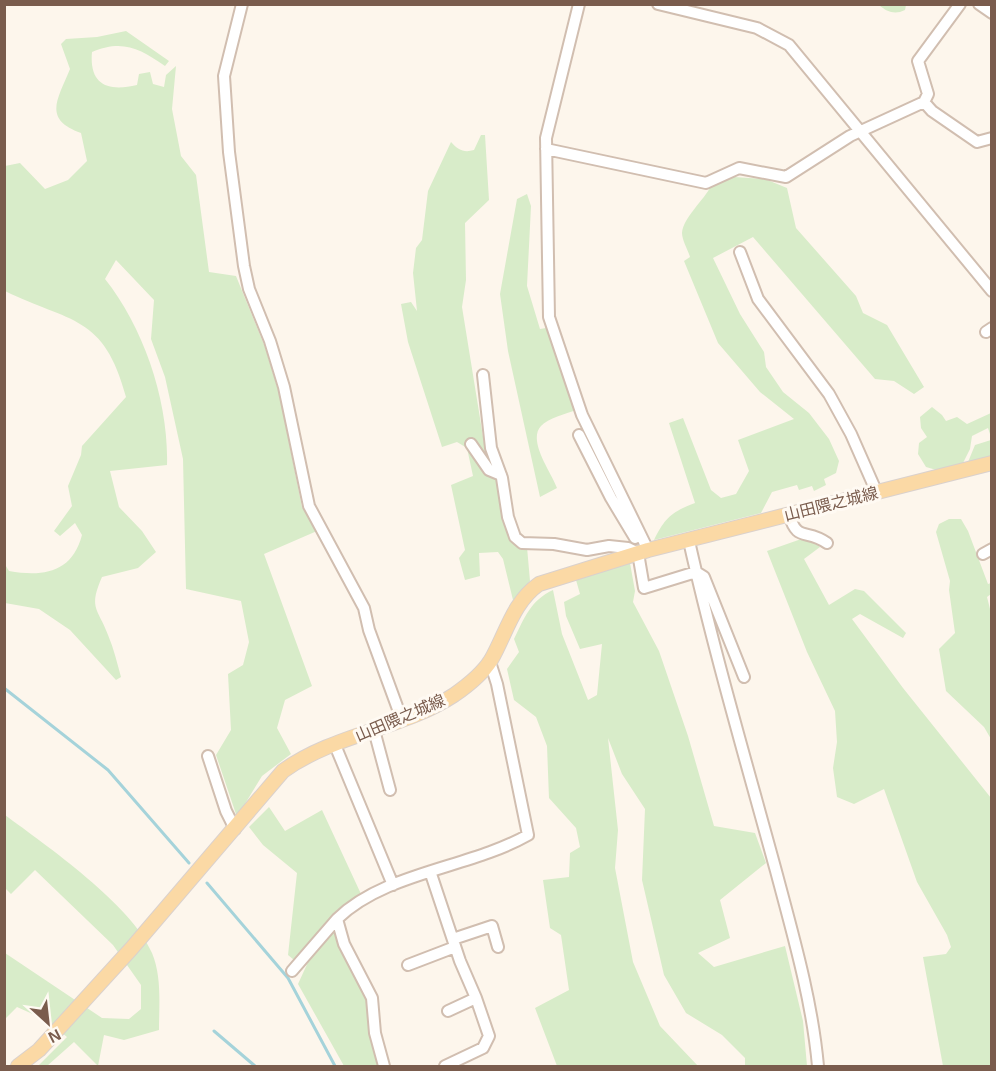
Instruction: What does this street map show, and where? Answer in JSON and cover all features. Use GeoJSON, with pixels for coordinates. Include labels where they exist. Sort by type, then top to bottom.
{"type":"FeatureCollection","features":[{"type":"Feature","properties":{"kind":"main road","name":"山田隈之城線"},"geometry":{"type":"LineString","coordinates":[[18,1066],[55,1033],[235,829],[283,771],[335,745],[402,720],[456,694],[490,662],[528,592],[556,577],[643,552],[991,465]]}},
{"type":"Feature","properties":{"kind":"street"},"geometry":{"type":"LineString","coordinates":[[242,4],[224,76],[229,152],[249,289],[270,341],[284,387],[309,506],[364,608],[369,630],[402,720]]}},
{"type":"Feature","properties":{"kind":"street"},"geometry":{"type":"LineString","coordinates":[[579,4],[546,138],[549,317],[582,415],[643,552],[644,588],[696,572],[704,577],[710,586],[744,677]]}},
{"type":"Feature","properties":{"kind":"street"},"geometry":{"type":"LineString","coordinates":[[658,4],[757,28],[789,45],[992,291]]}},
{"type":"Feature","properties":{"kind":"street"},"geometry":{"type":"LineString","coordinates":[[546,148],[706,183],[739,168],[786,177],[850,136],[924,102],[928,94],[918,61],[960,4]]}},
{"type":"Feature","properties":{"kind":"street"},"geometry":{"type":"LineString","coordinates":[[979,4],[991,18]]}},
{"type":"Feature","properties":{"kind":"street"},"geometry":{"type":"LineString","coordinates":[[924,102],[932,111],[977,142],[992,138]]}},
{"type":"Feature","properties":{"kind":"street"},"geometry":{"type":"LineString","coordinates":[[740,252],[758,300],[829,394],[851,434],[877,493]]}},
{"type":"Feature","properties":{"kind":"street"},"geometry":{"type":"LineString","coordinates":[[483,375],[490,448],[501,475],[508,517],[515,537],[522,543],[554,544],[587,550],[609,546],[643,552]]}},
{"type":"Feature","properties":{"kind":"street"},"geometry":{"type":"LineString","coordinates":[[579,435],[643,552]]}},
{"type":"Feature","properties":{"kind":"street"},"geometry":{"type":"LineString","coordinates":[[471,444],[489,470],[501,475]]}},
{"type":"Feature","properties":{"kind":"street"},"geometry":{"type":"LineString","coordinates":[[789,514],[793,529],[797,533],[816,535],[827,543]]}},
{"type":"Feature","properties":{"kind":"street"},"geometry":{"type":"LineString","coordinates":[[688,541],[788,918],[808,1002],[818,1066]]}},
{"type":"Feature","properties":{"kind":"street"},"geometry":{"type":"LineString","coordinates":[[292,971],[351,906],[393,885],[431,874],[528,835],[497,684],[490,662]]}},
{"type":"Feature","properties":{"kind":"street"},"geometry":{"type":"LineString","coordinates":[[374,730],[390,790]]}},
{"type":"Feature","properties":{"kind":"street"},"geometry":{"type":"LineString","coordinates":[[335,745],[393,885]]}},
{"type":"Feature","properties":{"kind":"street"},"geometry":{"type":"LineString","coordinates":[[208,756],[226,811],[235,829]]}},
{"type":"Feature","properties":{"kind":"street"},"geometry":{"type":"LineString","coordinates":[[431,874],[489,1036],[483,1048],[445,1066]]}},
{"type":"Feature","properties":{"kind":"street"},"geometry":{"type":"LineString","coordinates":[[337,919],[344,944],[372,998],[375,1033],[384,1066]]}},
{"type":"Feature","properties":{"kind":"street"},"geometry":{"type":"LineString","coordinates":[[408,965],[492,926],[498,947]]}},
{"type":"Feature","properties":{"kind":"street"},"geometry":{"type":"LineString","coordinates":[[448,1011],[477,998]]}},
{"type":"Feature","properties":{"kind":"green space"},"geometry":{"type":"Polygon","coordinates":[[[879,5],[906,5],[905,10],[894,12],[879,5]]]}},
{"type":"Feature","properties":{"kind":"green space"},"geometry":{"type":"Polygon","coordinates":[[[126,31],[169,61],[165,66],[139,51],[113,46],[92,52],[94,72],[103,84],[127,87],[137,85],[139,74],[150,72],[153,84],[164,87],[166,75],[176,66],[172,109],[181,156],[196,175],[209,272],[236,276],[265,347],[279,393],[302,507],[317,531],[264,554],[312,686],[285,700],[277,728],[291,754],[262,776],[237,817],[216,755],[231,730],[228,674],[243,665],[249,642],[241,601],[186,589],[183,459],[165,377],[151,339],[154,300],[116,260],[105,279],[119,298],[142,343],[159,391],[167,441],[167,465],[110,471],[119,507],[142,531],[156,552],[138,568],[102,577],[98,588],[96,608],[110,640],[121,677],[116,680],[70,630],[39,609],[5,603],[4,563],[9,571],[21,573],[54,570],[71,558],[77,548],[82,535],[75,523],[60,536],[54,531],[72,506],[68,486],[81,455],[82,446],[126,397],[107,350],[95,335],[66,317],[5,291],[5,166],[20,163],[45,189],[68,180],[87,161],[81,133],[61,121],[57,115],[58,99],[70,69],[61,44],[66,39],[97,37],[126,31]]]}},
{"type":"Feature","properties":{"kind":"green space"},"geometry":{"type":"Polygon","coordinates":[[[481,135],[485,135],[489,200],[465,223],[466,280],[462,307],[485,449],[498,480],[502,520],[512,541],[527,547],[530,581],[513,600],[503,559],[498,552],[479,553],[480,576],[465,580],[459,558],[465,550],[451,485],[473,476],[467,448],[457,442],[442,447],[408,342],[401,304],[411,302],[417,311],[413,273],[416,248],[422,240],[428,191],[451,142],[461,150],[470,151],[474,150],[481,135]]]}},
{"type":"Feature","properties":{"kind":"green space"},"geometry":{"type":"Polygon","coordinates":[[[734,177],[765,179],[787,188],[796,228],[856,296],[863,313],[887,325],[924,387],[914,394],[894,381],[875,379],[753,237],[713,258],[740,314],[764,352],[766,367],[783,392],[809,413],[829,439],[839,461],[836,473],[824,479],[826,485],[814,491],[812,486],[799,490],[797,485],[772,492],[761,513],[654,540],[670,517],[680,509],[695,503],[669,423],[683,418],[711,490],[721,498],[736,494],[749,471],[738,440],[794,419],[760,392],[718,343],[684,261],[690,257],[682,236],[686,221],[711,186],[734,177]]]}},
{"type":"Feature","properties":{"kind":"green space"},"geometry":{"type":"Polygon","coordinates":[[[527,194],[531,206],[527,286],[540,329],[546,328],[576,410],[548,421],[537,432],[542,457],[557,488],[540,497],[508,351],[500,294],[517,199],[527,194]]]}},
{"type":"Feature","properties":{"kind":"green space"},"geometry":{"type":"Polygon","coordinates":[[[932,407],[946,421],[957,417],[967,424],[991,413],[991,437],[988,428],[972,436],[970,449],[962,465],[940,471],[926,467],[918,454],[919,443],[927,437],[921,428],[920,417],[932,407]]]}},
{"type":"Feature","properties":{"kind":"green space"},"geometry":{"type":"Polygon","coordinates":[[[991,440],[991,456],[968,462],[975,445],[991,440]]]}},
{"type":"Feature","properties":{"kind":"green space"},"geometry":{"type":"Polygon","coordinates":[[[949,519],[961,519],[968,531],[988,584],[991,583],[991,594],[987,597],[992,617],[991,739],[984,727],[946,691],[939,649],[955,633],[949,590],[950,581],[936,532],[939,524],[949,519]]]}},
{"type":"Feature","properties":{"kind":"green space"},"geometry":{"type":"Polygon","coordinates":[[[807,537],[820,547],[804,559],[829,605],[855,589],[864,591],[906,633],[903,638],[860,614],[852,619],[903,688],[991,798],[991,1066],[943,1066],[923,957],[946,954],[951,947],[947,935],[917,882],[884,789],[854,804],[837,797],[833,768],[837,742],[835,711],[807,652],[767,551],[807,537]]]}},
{"type":"Feature","properties":{"kind":"green space"},"geometry":{"type":"Polygon","coordinates":[[[630,563],[635,591],[633,602],[659,651],[688,736],[714,826],[755,833],[766,863],[720,900],[730,938],[698,953],[714,967],[785,946],[803,1021],[807,1066],[745,1066],[745,1058],[722,1035],[686,1013],[664,975],[642,880],[645,809],[622,774],[608,738],[618,830],[615,868],[633,962],[660,1026],[698,1066],[557,1066],[535,1008],[569,990],[561,935],[550,928],[543,880],[569,877],[570,853],[580,847],[576,828],[549,798],[547,746],[536,717],[514,700],[507,669],[519,652],[514,639],[525,617],[539,599],[553,590],[562,634],[588,700],[597,695],[602,644],[580,649],[566,616],[564,602],[580,594],[576,580],[630,563]]]}},
{"type":"Feature","properties":{"kind":"green space"},"geometry":{"type":"Polygon","coordinates":[[[269,807],[285,831],[322,810],[361,894],[337,910],[294,960],[288,955],[297,873],[263,845],[249,827],[269,807]]]}},
{"type":"Feature","properties":{"kind":"green space"},"geometry":{"type":"Polygon","coordinates":[[[5,815],[108,896],[142,935],[152,953],[159,981],[159,1030],[124,1040],[104,1035],[98,1066],[74,1042],[47,1066],[38,1066],[67,1037],[46,1020],[17,1007],[5,1019],[5,953],[102,1018],[129,1019],[141,1009],[141,985],[113,945],[35,870],[11,894],[5,888],[5,815]]]}},
{"type":"Feature","properties":{"kind":"green space"},"geometry":{"type":"Polygon","coordinates":[[[335,928],[338,946],[355,970],[367,1002],[369,1035],[378,1066],[344,1066],[298,984],[309,960],[335,928]]]}},
{"type":"Feature","properties":{"kind":"waterway"},"geometry":{"type":"LineString","coordinates":[[4,688],[108,770],[189,863]]}},
{"type":"Feature","properties":{"kind":"waterway"},"geometry":{"type":"LineString","coordinates":[[207,883],[288,978],[335,1066]]}},
{"type":"Feature","properties":{"kind":"waterway"},"geometry":{"type":"LineString","coordinates":[[214,1031],[255,1066]]}}]}
